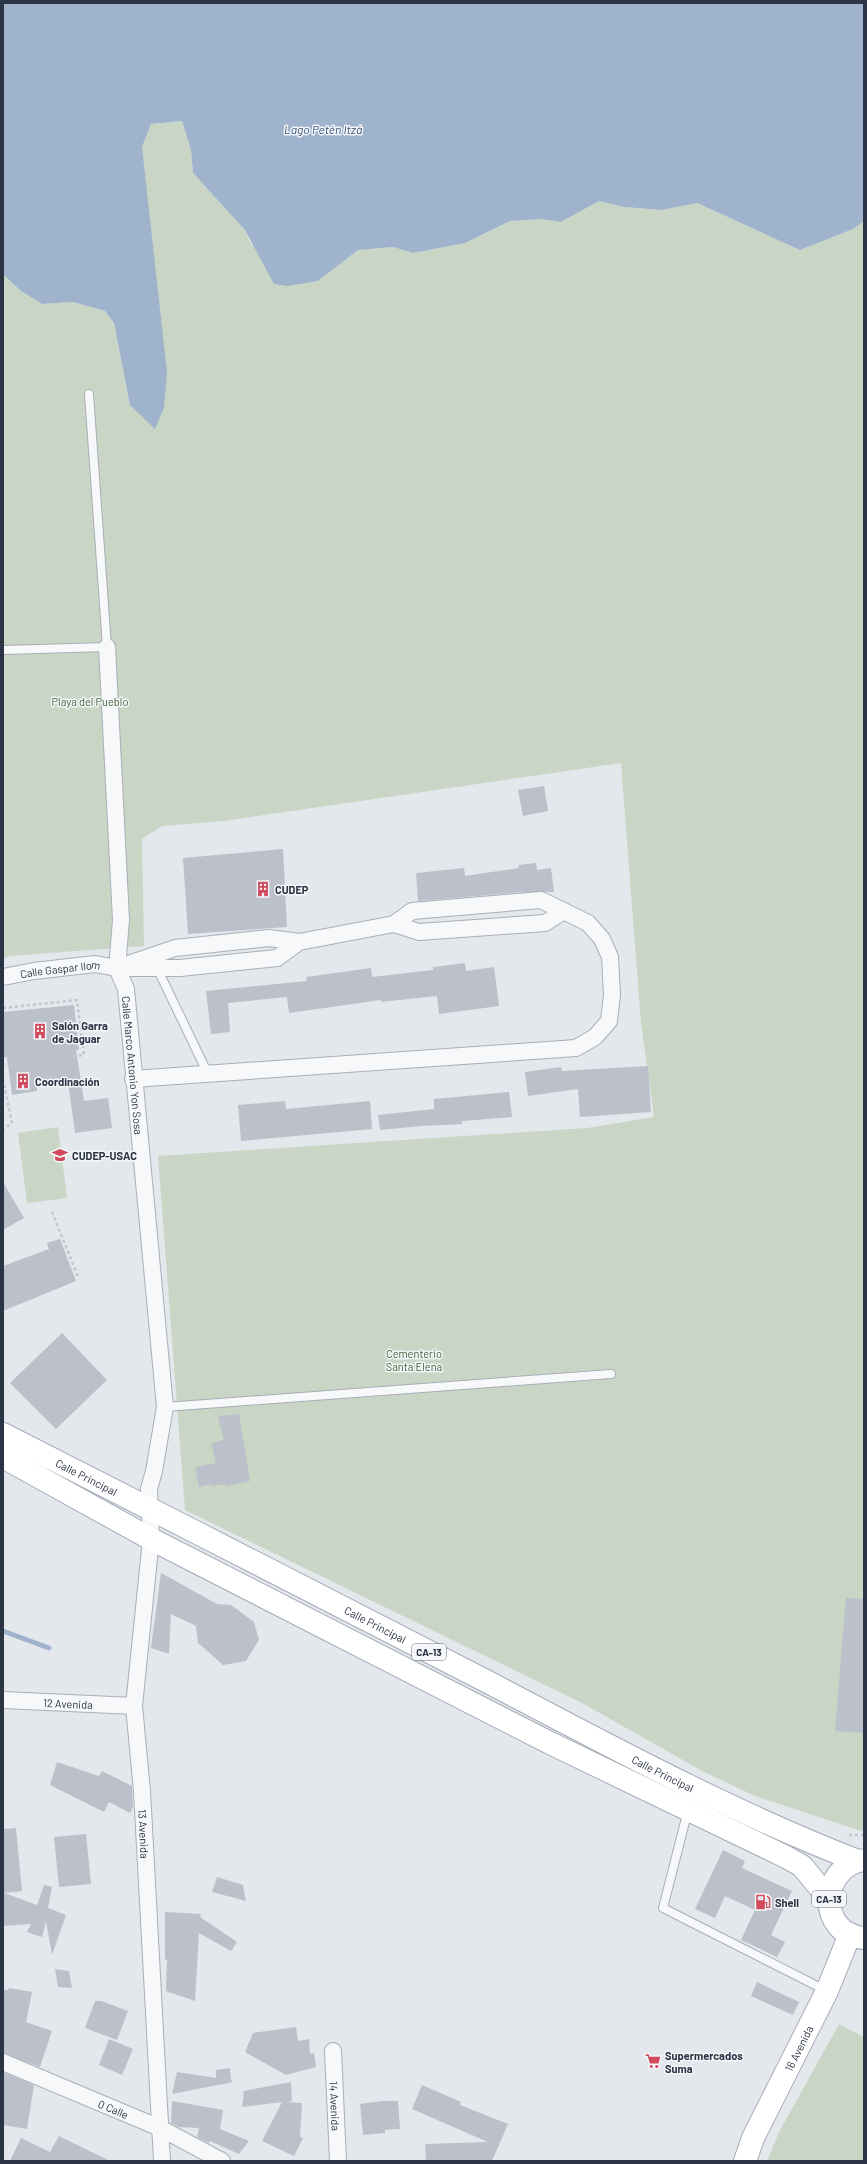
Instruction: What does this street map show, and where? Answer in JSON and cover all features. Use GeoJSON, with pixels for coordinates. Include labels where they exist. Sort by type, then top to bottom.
{"type":"FeatureCollection","features":[{"type":"Feature","properties":{"kind":"main road","name":"Calle Principal"},"geometry":{"type":"LineString","coordinates":[[3,1434],[648,1767],[796,1837],[861,1861]]}},
{"type":"Feature","properties":{"kind":"main road","name":"Calle Principal"},"geometry":{"type":"LineString","coordinates":[[3,1457],[151,1539],[550,1743],[688,1809],[802,1866],[829,1899]]}},
{"type":"Feature","properties":{"kind":"main road","name":"CA-13"},"geometry":{"type":"LineString","coordinates":[[857,1936],[834,1919],[829,1899],[831,1886],[837,1875],[846,1866],[861,1861]]}},
{"type":"Feature","properties":{"kind":"main road","name":"16 Avenida"},"geometry":{"type":"LineString","coordinates":[[745,2161],[753,2138],[827,1991],[857,1936]]}},
{"type":"Feature","properties":{"kind":"street","name":"Calle Marco Antonio Yon Sosa"},"geometry":{"type":"LineString","coordinates":[[107,647],[121,920],[117,968],[126,989],[133,1079],[165,1407],[154,1471],[148,1489],[148,1508]]}},
{"type":"Feature","properties":{"kind":"street"},"geometry":{"type":"LineString","coordinates":[[117,968],[175,948],[269,938],[299,942],[394,924],[412,911],[541,900],[588,923],[602,938],[610,957],[612,995],[609,1021],[595,1037],[576,1048],[133,1079]]}},
{"type":"Feature","properties":{"kind":"street"},"geometry":{"type":"LineString","coordinates":[[394,924],[419,932],[545,924],[564,911]]}},
{"type":"Feature","properties":{"kind":"street","name":"Calle Gaspar Ilom"},"geometry":{"type":"LineString","coordinates":[[3,977],[34,971],[95,964],[117,968],[180,968],[277,958],[299,942]]}},
{"type":"Feature","properties":{"kind":"street","name":"13 Avenida"},"geometry":{"type":"LineString","coordinates":[[148,1508],[151,1539],[134,1706],[142,1791],[162,2161]]}},
{"type":"Feature","properties":{"kind":"street","name":"12 Avenida"},"geometry":{"type":"LineString","coordinates":[[3,1700],[134,1706]]}},
{"type":"Feature","properties":{"kind":"street","name":"14 Avenida"},"geometry":{"type":"LineString","coordinates":[[333,2050],[338,2161]]}},
{"type":"Feature","properties":{"kind":"street","name":"0 Calle"},"geometry":{"type":"LineString","coordinates":[[3,2062],[160,2128],[222,2161]]}},
{"type":"Feature","properties":{"kind":"lane"},"geometry":{"type":"LineString","coordinates":[[3,650],[107,647],[89,394]]}},
{"type":"Feature","properties":{"kind":"lane"},"geometry":{"type":"LineString","coordinates":[[157,968],[208,1074]]}},
{"type":"Feature","properties":{"kind":"lane"},"geometry":{"type":"LineString","coordinates":[[165,1407],[611,1374]]}},
{"type":"Feature","properties":{"kind":"lane"},"geometry":{"type":"LineString","coordinates":[[688,1809],[663,1908],[827,1991]]}},
{"type":"Feature","properties":{"kind":"path"},"geometry":{"type":"LineString","coordinates":[[3,1008],[77,1000],[84,1056],[3,1065]]}},
{"type":"Feature","properties":{"kind":"path"},"geometry":{"type":"LineString","coordinates":[[3,1079],[12,1123],[3,1129]]}},
{"type":"Feature","properties":{"kind":"path"},"geometry":{"type":"LineString","coordinates":[[52,1212],[79,1280]]}},
{"type":"Feature","properties":{"kind":"green space"},"geometry":{"type":"Polygon","coordinates":[[[182,121],[191,150],[193,173],[245,230],[251,244],[318,281],[358,250],[393,247],[413,253],[465,243],[510,221],[541,219],[561,222],[599,201],[624,207],[662,210],[697,203],[800,250],[853,229],[864,221],[864,1832],[755,1796],[704,1772],[582,1703],[185,1510],[158,1156],[587,1128],[654,1117],[641,1023],[621,763],[224,821],[162,826],[142,839],[144,946],[9,956],[3,959],[3,276],[5,276],[21,291],[42,304],[73,302],[105,311],[114,323],[130,405],[142,147],[151,124],[182,121]]]}},
{"type":"Feature","properties":{"kind":"green space"},"geometry":{"type":"Polygon","coordinates":[[[58,1127],[67,1198],[27,1203],[18,1133],[58,1127]]]}},
{"type":"Feature","properties":{"kind":"green space"},"geometry":{"type":"Polygon","coordinates":[[[839,2024],[864,2037],[864,2161],[767,2161],[779,2132],[839,2024]]]}},
{"type":"Feature","properties":{"kind":"water","name":"Lago Petén Itzá"},"geometry":{"type":"Polygon","coordinates":[[[3,3],[864,3],[864,221],[853,229],[800,250],[697,203],[662,210],[624,207],[599,201],[561,222],[541,219],[510,221],[465,243],[413,253],[393,247],[358,250],[318,281],[287,286],[274,284],[245,230],[193,173],[191,150],[182,121],[151,124],[142,147],[167,372],[164,408],[155,429],[130,405],[114,323],[105,311],[73,302],[42,304],[21,291],[5,276],[3,276],[3,3]]]}},
{"type":"Feature","properties":{"kind":"building"},"geometry":{"type":"Polygon","coordinates":[[[544,786],[548,811],[523,816],[518,790],[544,786]]]}},
{"type":"Feature","properties":{"kind":"building"},"geometry":{"type":"Polygon","coordinates":[[[283,849],[287,927],[188,934],[183,858],[283,849]]]}},
{"type":"Feature","properties":{"kind":"building"},"geometry":{"type":"Polygon","coordinates":[[[536,863],[537,870],[551,868],[554,892],[522,892],[418,901],[416,873],[464,868],[465,876],[519,868],[519,865],[536,863]]]}},
{"type":"Feature","properties":{"kind":"building"},"geometry":{"type":"Polygon","coordinates":[[[465,963],[466,971],[494,967],[499,1006],[439,1014],[437,996],[381,1002],[381,1000],[289,1013],[287,997],[228,1003],[230,1032],[211,1034],[206,991],[307,981],[306,977],[371,968],[372,977],[433,970],[433,967],[465,963]]]}},
{"type":"Feature","properties":{"kind":"building"},"geometry":{"type":"Polygon","coordinates":[[[74,1005],[79,1050],[76,1050],[84,1101],[108,1098],[112,1128],[75,1133],[68,1081],[37,1086],[37,1091],[12,1095],[7,1057],[3,1058],[3,1012],[74,1005]]]}},
{"type":"Feature","properties":{"kind":"building"},"geometry":{"type":"Polygon","coordinates":[[[648,1066],[651,1112],[580,1117],[578,1089],[528,1096],[525,1072],[561,1067],[562,1071],[648,1066]]]}},
{"type":"Feature","properties":{"kind":"building"},"geometry":{"type":"Polygon","coordinates":[[[509,1092],[512,1117],[462,1121],[462,1124],[380,1130],[378,1115],[434,1109],[434,1099],[509,1092]]]}},
{"type":"Feature","properties":{"kind":"building"},"geometry":{"type":"Polygon","coordinates":[[[285,1101],[286,1109],[370,1101],[372,1129],[241,1141],[238,1105],[285,1101]]]}},
{"type":"Feature","properties":{"kind":"building"},"geometry":{"type":"Polygon","coordinates":[[[3,1182],[24,1218],[3,1230],[3,1182]]]}},
{"type":"Feature","properties":{"kind":"building"},"geometry":{"type":"Polygon","coordinates":[[[60,1239],[76,1281],[3,1311],[3,1266],[49,1249],[47,1243],[60,1239]]]}},
{"type":"Feature","properties":{"kind":"building"},"geometry":{"type":"Polygon","coordinates":[[[62,1333],[107,1380],[56,1429],[10,1383],[62,1333]]]}},
{"type":"Feature","properties":{"kind":"building"},"geometry":{"type":"Polygon","coordinates":[[[239,1414],[250,1481],[227,1486],[226,1484],[212,1486],[212,1484],[199,1487],[195,1467],[216,1463],[211,1443],[224,1440],[218,1416],[239,1414]]]}},
{"type":"Feature","properties":{"kind":"building"},"geometry":{"type":"Polygon","coordinates":[[[161,1573],[217,1604],[231,1605],[254,1622],[259,1640],[246,1661],[223,1665],[198,1643],[196,1626],[171,1614],[169,1654],[151,1648],[161,1573]]]}},
{"type":"Feature","properties":{"kind":"building"},"geometry":{"type":"Polygon","coordinates":[[[846,1598],[864,1599],[864,1733],[835,1731],[846,1598]]]}},
{"type":"Feature","properties":{"kind":"building"},"geometry":{"type":"Polygon","coordinates":[[[57,1762],[99,1776],[102,1771],[132,1786],[133,1807],[130,1813],[109,1802],[104,1812],[50,1785],[57,1762]]]}},
{"type":"Feature","properties":{"kind":"building"},"geometry":{"type":"Polygon","coordinates":[[[16,1828],[22,1891],[4,1893],[37,1905],[44,1885],[52,1887],[48,1908],[66,1915],[52,1955],[46,1921],[42,1937],[27,1932],[31,1924],[3,1926],[3,1829],[16,1828]]]}},
{"type":"Feature","properties":{"kind":"building"},"geometry":{"type":"Polygon","coordinates":[[[86,1834],[91,1884],[59,1887],[54,1837],[86,1834]]]}},
{"type":"Feature","properties":{"kind":"building","name":"Shell"},"geometry":{"type":"Polygon","coordinates":[[[723,1850],[745,1861],[742,1868],[792,1891],[771,1935],[785,1942],[777,1957],[741,1940],[755,1910],[725,1896],[715,1918],[695,1909],[723,1850]]]}},
{"type":"Feature","properties":{"kind":"building"},"geometry":{"type":"Polygon","coordinates":[[[217,1877],[243,1885],[246,1901],[212,1892],[217,1877]]]}},
{"type":"Feature","properties":{"kind":"building"},"geometry":{"type":"Polygon","coordinates":[[[165,1912],[201,1914],[200,1917],[237,1942],[231,1951],[199,1933],[195,2001],[166,1991],[167,1960],[165,1959],[165,1912]]]}},
{"type":"Feature","properties":{"kind":"building"},"geometry":{"type":"Polygon","coordinates":[[[55,1969],[69,1971],[72,1988],[58,1987],[55,1969]]]}},
{"type":"Feature","properties":{"kind":"building"},"geometry":{"type":"Polygon","coordinates":[[[757,1982],[799,2002],[793,2015],[751,1996],[757,1982]]]}},
{"type":"Feature","properties":{"kind":"building"},"geometry":{"type":"Polygon","coordinates":[[[9,1988],[32,1992],[26,2022],[52,2031],[40,2067],[3,2053],[3,1990],[8,1990],[9,1988]]]}},
{"type":"Feature","properties":{"kind":"building"},"geometry":{"type":"Polygon","coordinates":[[[95,2001],[101,2001],[128,2011],[117,2040],[85,2028],[95,2001]]]}},
{"type":"Feature","properties":{"kind":"building"},"geometry":{"type":"Polygon","coordinates":[[[296,2027],[298,2041],[309,2039],[310,2054],[314,2053],[316,2067],[286,2075],[245,2052],[253,2033],[296,2027]]]}},
{"type":"Feature","properties":{"kind":"building"},"geometry":{"type":"Polygon","coordinates":[[[109,2039],[133,2049],[122,2075],[99,2065],[109,2039]]]}},
{"type":"Feature","properties":{"kind":"building"},"geometry":{"type":"Polygon","coordinates":[[[230,2068],[231,2080],[233,2082],[172,2094],[177,2072],[216,2078],[216,2070],[230,2068]]]}},
{"type":"Feature","properties":{"kind":"building"},"geometry":{"type":"Polygon","coordinates":[[[3,2072],[34,2085],[27,2129],[3,2125],[3,2072]]]}},
{"type":"Feature","properties":{"kind":"building"},"geometry":{"type":"Polygon","coordinates":[[[291,2082],[292,2101],[286,2102],[302,2103],[300,2137],[303,2138],[294,2156],[262,2141],[282,2102],[242,2107],[244,2091],[291,2082]]]}},
{"type":"Feature","properties":{"kind":"building"},"geometry":{"type":"Polygon","coordinates":[[[422,2085],[461,2102],[460,2105],[508,2124],[492,2161],[426,2161],[425,2144],[488,2142],[412,2109],[422,2085]]]}},
{"type":"Feature","properties":{"kind":"building"},"geometry":{"type":"Polygon","coordinates":[[[172,2101],[223,2110],[220,2129],[249,2141],[239,2154],[197,2137],[199,2128],[179,2127],[171,2123],[172,2101]]]}},
{"type":"Feature","properties":{"kind":"building"},"geometry":{"type":"Polygon","coordinates":[[[382,2101],[398,2101],[400,2129],[385,2130],[385,2133],[363,2135],[360,2104],[382,2101]]]}},
{"type":"Feature","properties":{"kind":"building"},"geometry":{"type":"Polygon","coordinates":[[[59,2136],[110,2161],[10,2161],[21,2138],[50,2152],[59,2136]]]}},
{"type":"Feature","properties":{"kind":"waterway"},"geometry":{"type":"LineString","coordinates":[[3,1631],[49,1648]]}},
{"type":"Feature","properties":{"kind":"place","name":"CUDEP"},"geometry":{"type":"Point","coordinates":[263,889]}},
{"type":"Feature","properties":{"kind":"place","name":"Salón Garra de Jaguar"},"geometry":{"type":"Point","coordinates":[40,1031]}},
{"type":"Feature","properties":{"kind":"place","name":"Coordinación"},"geometry":{"type":"Point","coordinates":[23,1081]}},
{"type":"Feature","properties":{"kind":"place","name":"CUDEP-USAC"},"geometry":{"type":"Point","coordinates":[60,1155]}},
{"type":"Feature","properties":{"kind":"place","name":"Shell"},"geometry":{"type":"Point","coordinates":[763,1902]}},
{"type":"Feature","properties":{"kind":"place","name":"Supermercados Suma"},"geometry":{"type":"Point","coordinates":[653,2061]}},
{"type":"Feature","properties":{"kind":"park label","name":"Playa del Pueblo"},"geometry":{"type":"Point","coordinates":[90,701]}},
{"type":"Feature","properties":{"kind":"park label","name":"Cementerio Santa Elena"},"geometry":{"type":"Point","coordinates":[414,1359]}}]}
